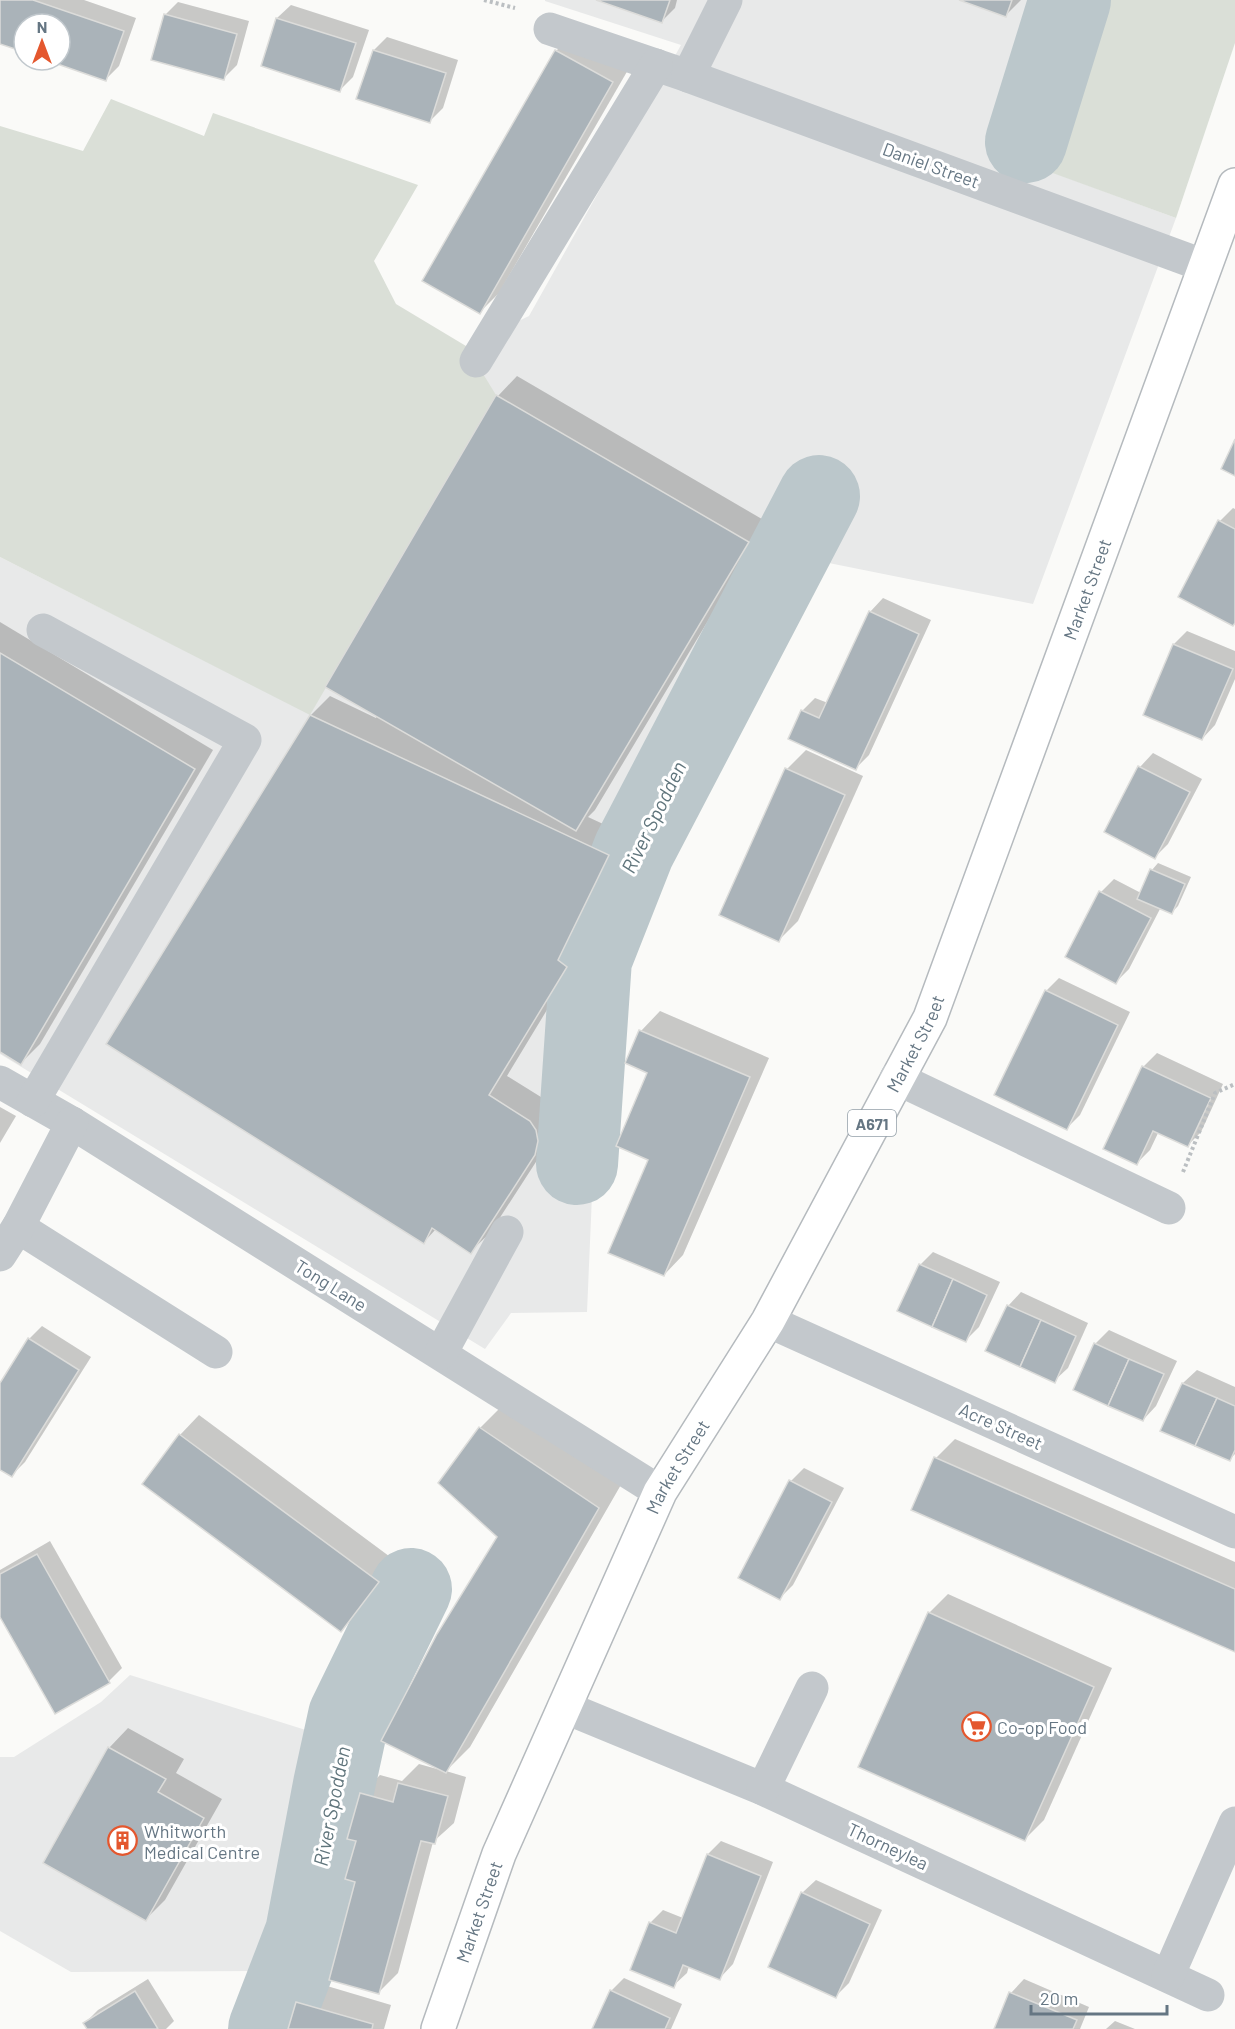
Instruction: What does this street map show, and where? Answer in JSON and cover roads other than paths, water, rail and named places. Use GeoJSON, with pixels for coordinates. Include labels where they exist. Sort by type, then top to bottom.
{"type":"FeatureCollection","features":[{"type":"Feature","properties":{"kind":"main road","name":"Market Street"},"geometry":{"type":"LineString","coordinates":[[438,2029],[499,1854],[660,1492],[768,1321],[930,1018],[1235,185]]}},
{"type":"Feature","properties":{"kind":"street"},"geometry":{"type":"LineString","coordinates":[[688,76],[726,0]]}},
{"type":"Feature","properties":{"kind":"street","name":"Daniel Street"},"geometry":{"type":"LineString","coordinates":[[550,29],[688,76],[1205,266]]}},
{"type":"Feature","properties":{"kind":"street"},"geometry":{"type":"LineString","coordinates":[[476,361],[656,65]]}},
{"type":"Feature","properties":{"kind":"street"},"geometry":{"type":"LineString","coordinates":[[33,1101],[245,741],[44,630]]}},
{"type":"Feature","properties":{"kind":"street"},"geometry":{"type":"LineString","coordinates":[[896,1078],[1169,1208]]}},
{"type":"Feature","properties":{"kind":"street","name":"Tong Lane"},"geometry":{"type":"LineString","coordinates":[[0,1082],[72,1123],[660,1492]]}},
{"type":"Feature","properties":{"kind":"street"},"geometry":{"type":"LineString","coordinates":[[0,1256],[18,1227],[72,1123]]}},
{"type":"Feature","properties":{"kind":"street"},"geometry":{"type":"LineString","coordinates":[[18,1227],[216,1352]]}},
{"type":"Feature","properties":{"kind":"street"},"geometry":{"type":"LineString","coordinates":[[441,1353],[507,1232]]}},
{"type":"Feature","properties":{"kind":"street","name":"Acre Street"},"geometry":{"type":"LineString","coordinates":[[768,1321],[1235,1532]]}},
{"type":"Feature","properties":{"kind":"street"},"geometry":{"type":"LineString","coordinates":[[763,1789],[812,1688]]}},
{"type":"Feature","properties":{"kind":"street","name":"Thorneylea"},"geometry":{"type":"LineString","coordinates":[[564,1707],[763,1789],[1208,1995]]}},
{"type":"Feature","properties":{"kind":"street"},"geometry":{"type":"LineString","coordinates":[[1168,1976],[1235,1823]]}},
{"type":"Feature","properties":{"kind":"waterway","name":"River Spodden"},"geometry":{"type":"LineString","coordinates":[[1026,142],[1070,0]]}},
{"type":"Feature","properties":{"kind":"waterway","name":"River Spodden"},"geometry":{"type":"LineString","coordinates":[[577,1164],[591,959],[634,850],[819,496]]}},
{"type":"Feature","properties":{"kind":"waterway","name":"River Spodden"},"geometry":{"type":"LineString","coordinates":[[269,2029],[306,1933],[349,1716],[411,1589]]}},
{"type":"Feature","properties":{"kind":"place","name":"Co-op Food"},"geometry":{"type":"Point","coordinates":[976,1727]}},
{"type":"Feature","properties":{"kind":"place","name":"Whitworth Medical Centre"},"geometry":{"type":"Point","coordinates":[123,1841]}}]}
